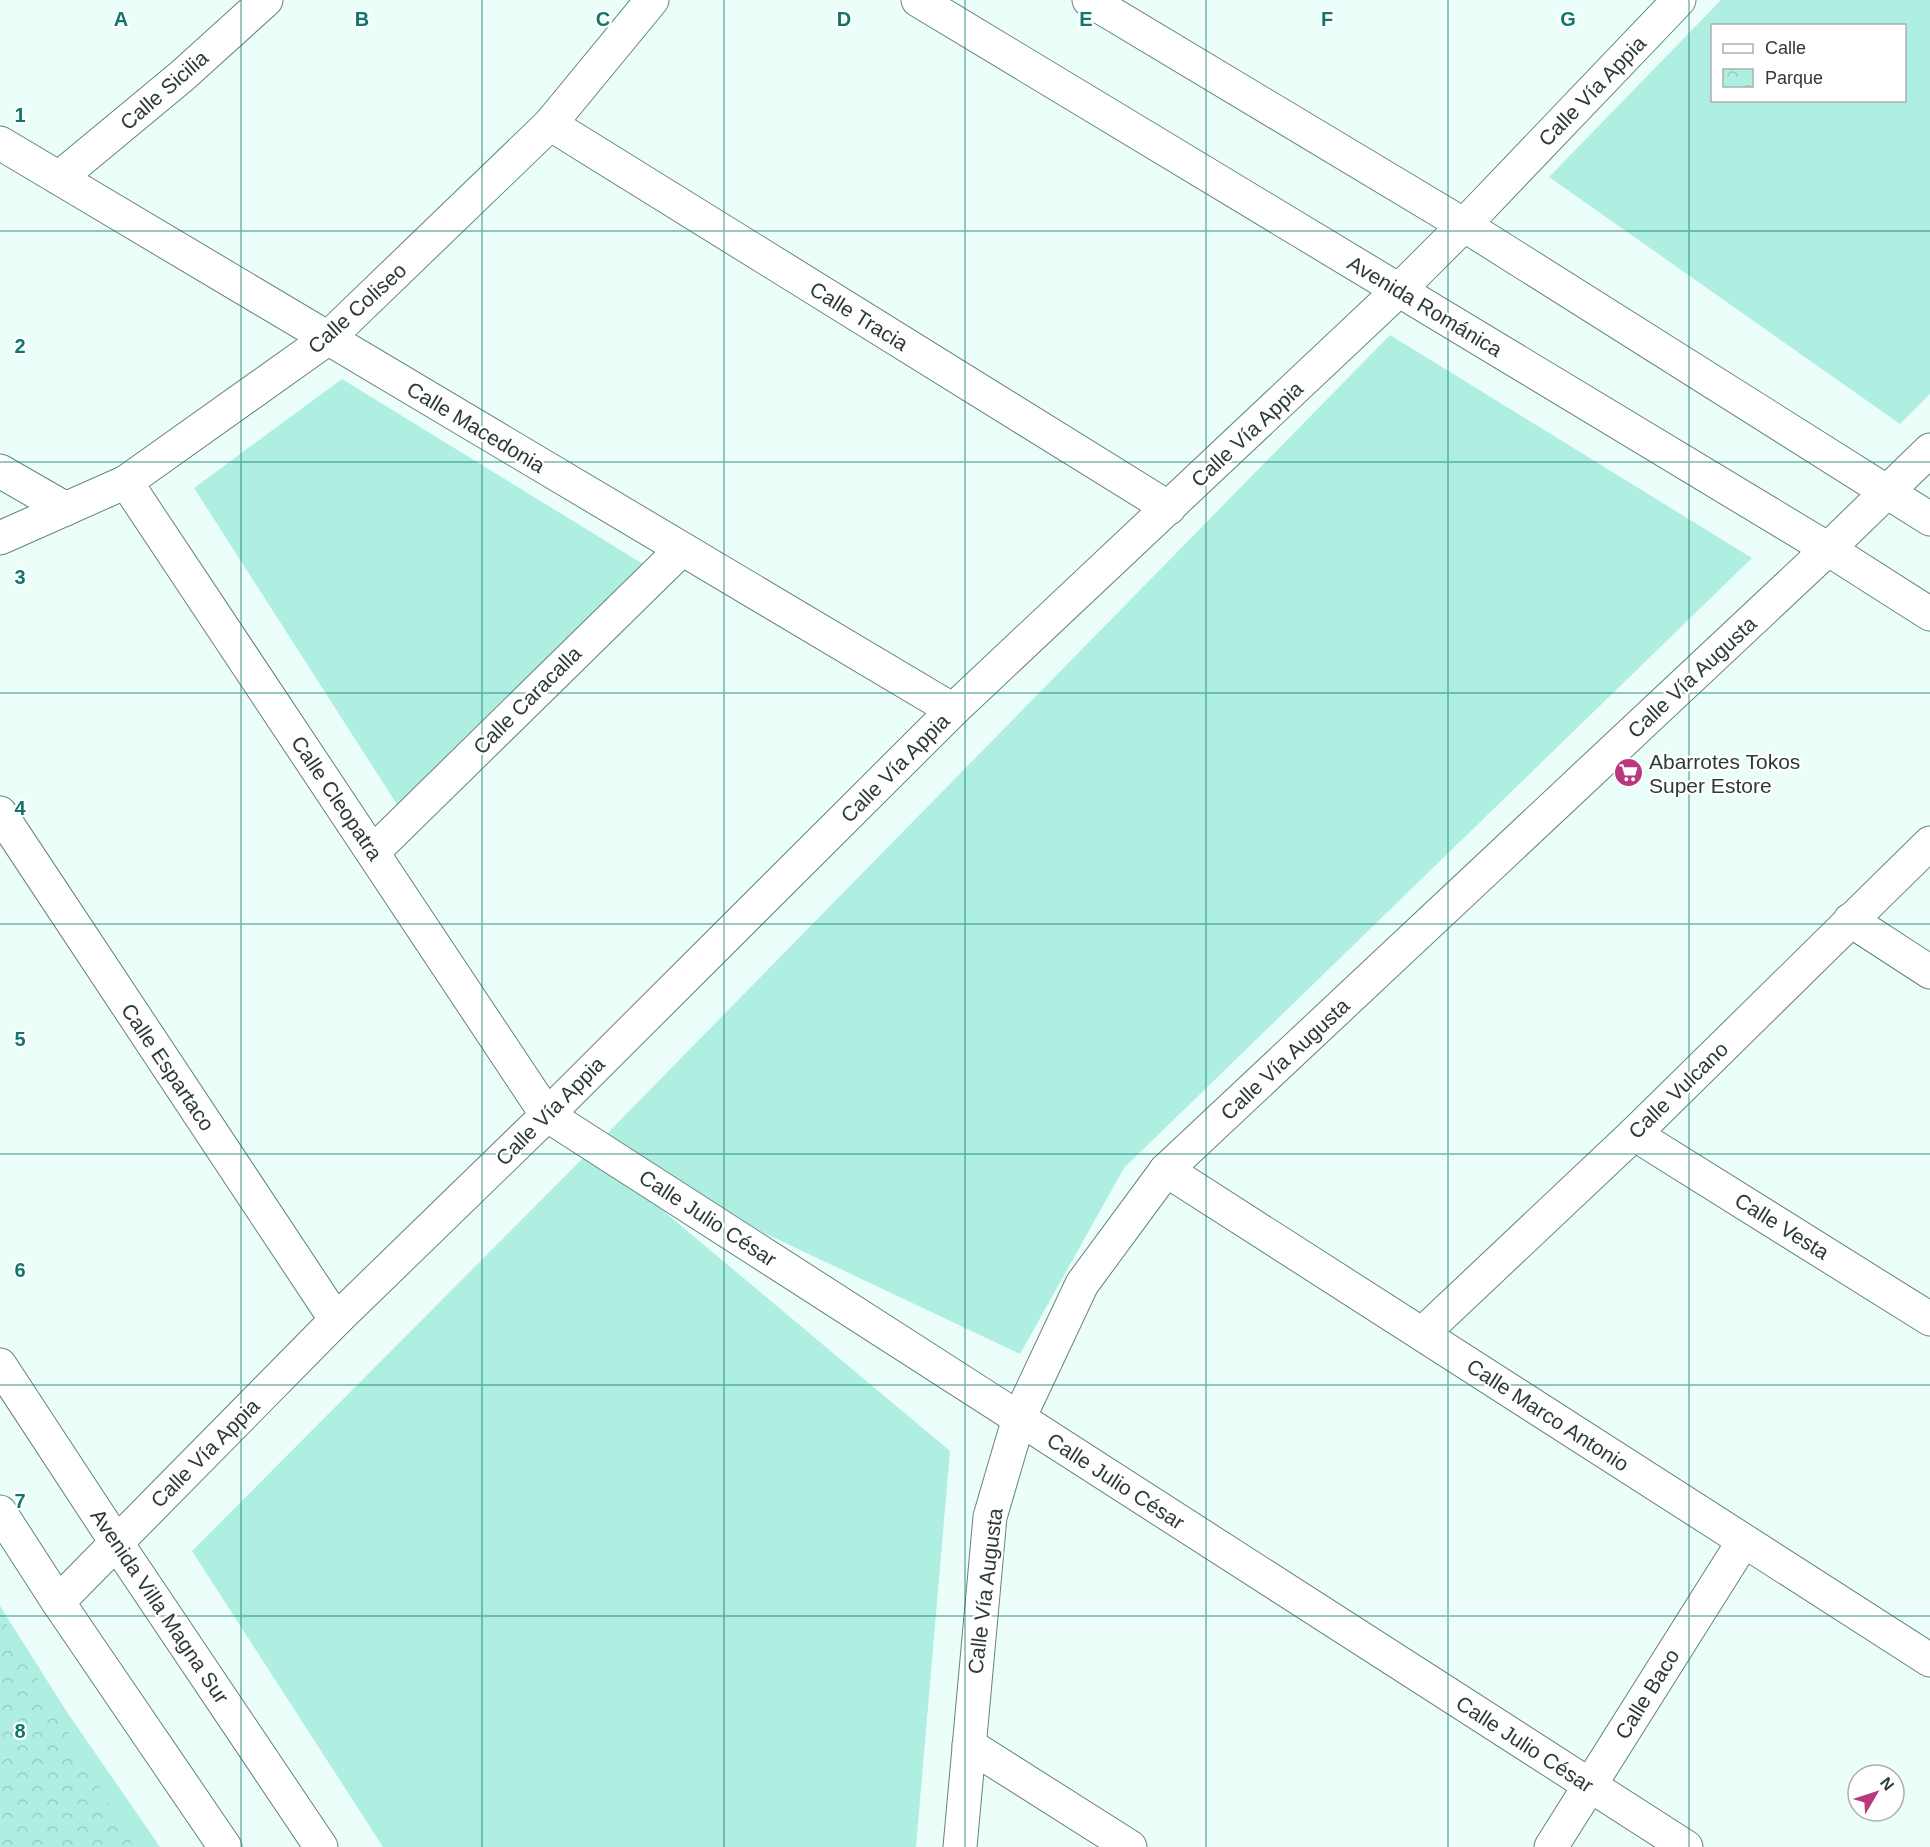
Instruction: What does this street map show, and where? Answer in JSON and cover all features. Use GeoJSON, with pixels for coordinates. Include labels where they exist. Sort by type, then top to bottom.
{"type":"FeatureCollection","features":[{"type":"Feature","properties":{"kind":"street","name":"Calle Sicilia"},"geometry":{"type":"LineString","coordinates":[[59,178],[182,76],[267,0]]}},
{"type":"Feature","properties":{"kind":"street","name":"Calle Coliseo"},"geometry":{"type":"LineString","coordinates":[[0,538],[126,482],[327,339],[550,124],[652,0]]}},
{"type":"Feature","properties":{"kind":"street","name":"Avenida Románica"},"geometry":{"type":"LineString","coordinates":[[918,0],[1828,549],[1930,614]]}},
{"type":"Feature","properties":{"kind":"street"},"geometry":{"type":"LineString","coordinates":[[1089,0],[1464,225],[1930,519]]}},
{"type":"Feature","properties":{"kind":"street","name":"Calle Vía Appia"},"geometry":{"type":"LineString","coordinates":[[58,1602],[336,1320],[547,1115],[953,710],[1399,290],[1464,225],[1674,1]]}},
{"type":"Feature","properties":{"kind":"street","name":"Calle Tracia"},"geometry":{"type":"LineString","coordinates":[[550,124],[1169,508]]}},
{"type":"Feature","properties":{"kind":"street","name":"Calle Macedonia"},"geometry":{"type":"LineString","coordinates":[[0,143],[953,710]]}},
{"type":"Feature","properties":{"kind":"street","name":"Calle Vía Augusta"},"geometry":{"type":"LineString","coordinates":[[960,1847],[990,1517],[1019,1418],[1082,1284],[1166,1170],[1828,549],[1930,450]]}},
{"type":"Feature","properties":{"kind":"street"},"geometry":{"type":"LineString","coordinates":[[0,471],[66,509]]}},
{"type":"Feature","properties":{"kind":"street","name":"Calle Cleopatra"},"geometry":{"type":"LineString","coordinates":[[126,482],[547,1115]]}},
{"type":"Feature","properties":{"kind":"street","name":"Calle Caracalla"},"geometry":{"type":"LineString","coordinates":[[373,852],[682,549]]}},
{"type":"Feature","properties":{"kind":"street","name":"Calle Espartaco"},"geometry":{"type":"LineString","coordinates":[[0,813],[336,1320]]}},
{"type":"Feature","properties":{"kind":"street","name":"Calle Vulcano"},"geometry":{"type":"LineString","coordinates":[[1422,1334],[1634,1134],[1930,843]]}},
{"type":"Feature","properties":{"kind":"street"},"geometry":{"type":"LineString","coordinates":[[1851,920],[1930,972]]}},
{"type":"Feature","properties":{"kind":"street","name":"Calle Julio César"},"geometry":{"type":"LineString","coordinates":[[547,1115],[1686,1847]]}},
{"type":"Feature","properties":{"kind":"street","name":"Calle Vesta"},"geometry":{"type":"LineString","coordinates":[[1634,1134],[1930,1319]]}},
{"type":"Feature","properties":{"kind":"street","name":"Calle Marco Antonio"},"geometry":{"type":"LineString","coordinates":[[1166,1170],[1930,1660]]}},
{"type":"Feature","properties":{"kind":"street","name":"Avenida Villa Magna Sur"},"geometry":{"type":"LineString","coordinates":[[0,1365],[321,1847]]}},
{"type":"Feature","properties":{"kind":"street"},"geometry":{"type":"LineString","coordinates":[[0,1512],[58,1602],[225,1847]]}},
{"type":"Feature","properties":{"kind":"street","name":"Calle Baco"},"geometry":{"type":"LineString","coordinates":[[1551,1847],[1743,1542]]}},
{"type":"Feature","properties":{"kind":"street"},"geometry":{"type":"LineString","coordinates":[[969,1745],[1130,1847]]}},
{"type":"Feature","properties":{"kind":"green space"},"geometry":{"type":"Polygon","coordinates":[[[1721,0],[1930,0],[1930,394],[1900,424],[1549,177],[1721,0]]]}},
{"type":"Feature","properties":{"kind":"green space"},"geometry":{"type":"Polygon","coordinates":[[[1390,335],[1752,558],[1124,1168],[1020,1354],[593,1152],[950,1451],[916,1847],[383,1847],[192,1551],[591,1150],[1390,335]]]}},
{"type":"Feature","properties":{"kind":"green space"},"geometry":{"type":"Polygon","coordinates":[[[342,379],[643,564],[398,806],[194,488],[342,379]]]}},
{"type":"Feature","properties":{"kind":"green space"},"geometry":{"type":"Polygon","coordinates":[[[0,1606],[67,1712],[160,1847],[0,1847],[0,1606]]]}},
{"type":"Feature","properties":{"kind":"green space"},"geometry":{"type":"Polygon","coordinates":[[[0,1613],[134,1847],[0,1847],[0,1613]]]}},
{"type":"Feature","properties":{"kind":"place","name":"Abarrotes Tokos Super Estore"},"geometry":{"type":"Point","coordinates":[1628,773]}}]}
